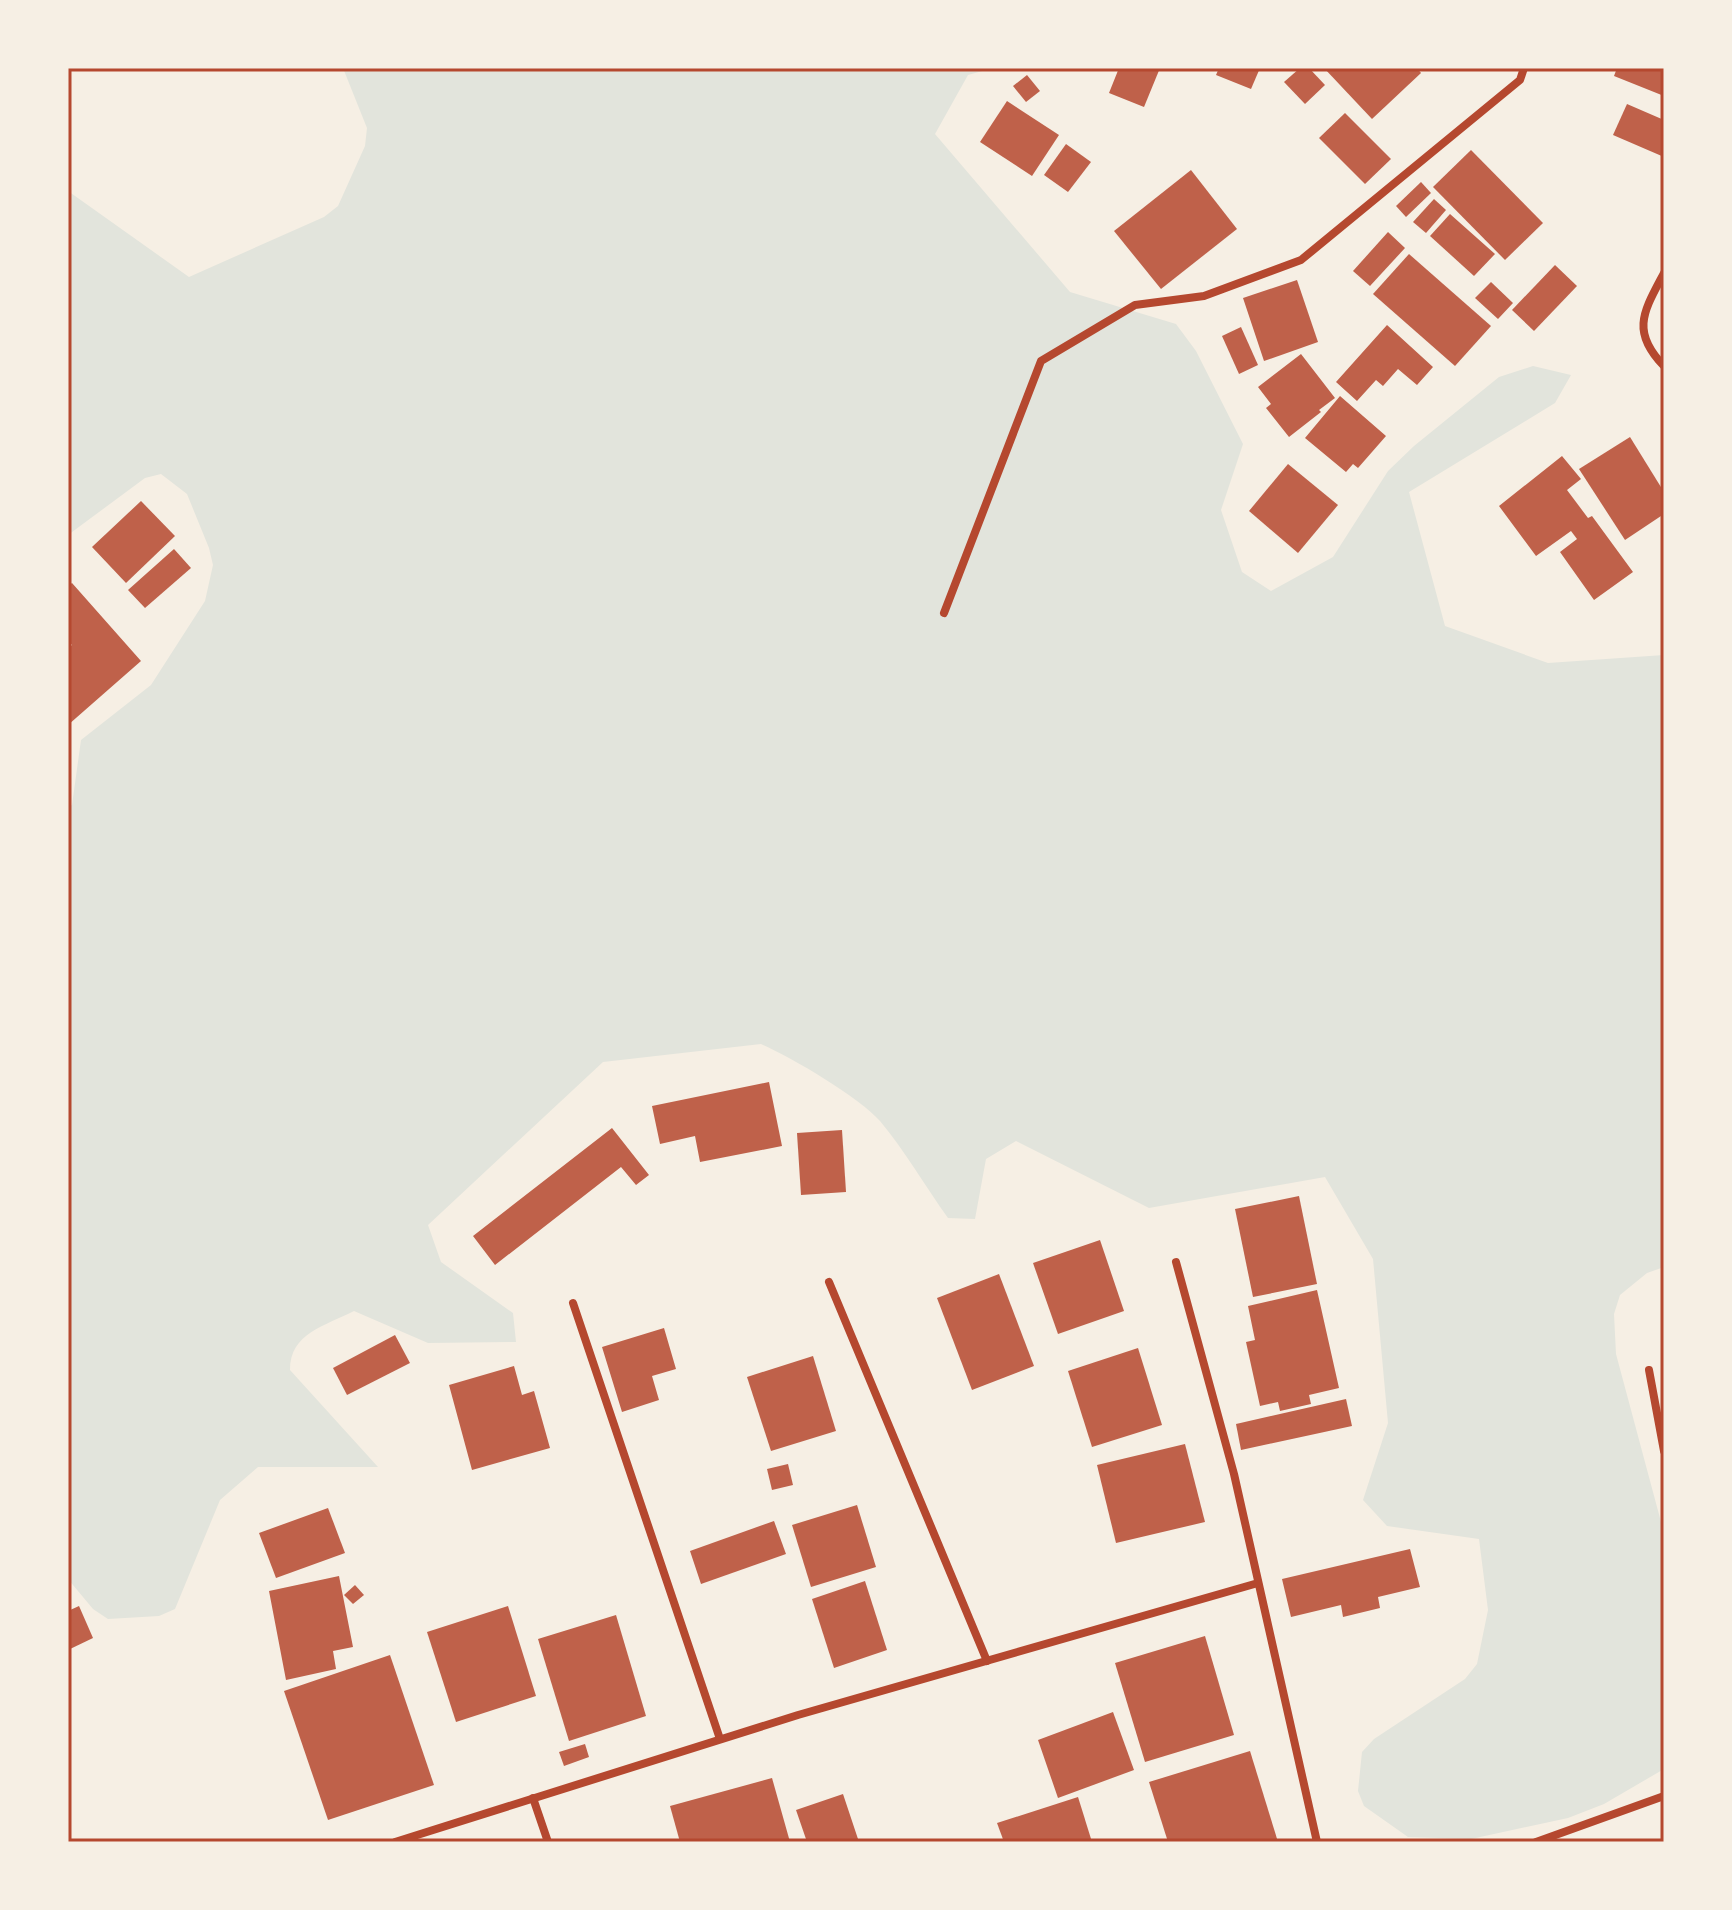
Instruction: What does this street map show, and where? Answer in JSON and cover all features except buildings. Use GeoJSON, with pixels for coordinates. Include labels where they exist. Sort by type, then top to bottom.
{"type":"FeatureCollection","features":[{"type":"Feature","properties":{"kind":"street"},"geometry":{"type":"LineString","coordinates":[[944,613],[1041,361],[1135,305],[1204,296],[1301,260],[1520,80],[1524,68]]}},
{"type":"Feature","properties":{"kind":"street"},"geometry":{"type":"LineString","coordinates":[[1664,273],[1643,317],[1643,337],[1664,366]]}},
{"type":"Feature","properties":{"kind":"street"},"geometry":{"type":"LineString","coordinates":[[1176,1262],[1234,1474],[1317,1842]]}},
{"type":"Feature","properties":{"kind":"street"},"geometry":{"type":"LineString","coordinates":[[829,1282],[987,1661]]}},
{"type":"Feature","properties":{"kind":"street"},"geometry":{"type":"LineString","coordinates":[[573,1303],[720,1739]]}},
{"type":"Feature","properties":{"kind":"street"},"geometry":{"type":"LineString","coordinates":[[1649,1370],[1664,1451]]}},
{"type":"Feature","properties":{"kind":"street"},"geometry":{"type":"LineString","coordinates":[[395,1842],[720,1739],[1258,1583]]}},
{"type":"Feature","properties":{"kind":"street"},"geometry":{"type":"LineString","coordinates":[[1536,1842],[1664,1796]]}},
{"type":"Feature","properties":{"kind":"street"},"geometry":{"type":"LineString","coordinates":[[533,1798],[548,1842]]}},
{"type":"Feature","properties":{"kind":"shaded area"},"geometry":{"type":"Polygon","coordinates":[[[343,68],[993,68],[968,75],[935,134],[1070,292],[1176,324],[1196,351],[1243,444],[1221,510],[1242,572],[1271,591],[1333,557],[1388,471],[1499,377],[1533,366],[1571,375],[1555,403],[1409,492],[1445,626],[1548,663],[1664,655],[1664,1267],[1647,1273],[1620,1295],[1614,1314],[1616,1354],[1664,1533],[1664,1769],[1604,1804],[1568,1818],[1471,1839],[1408,1837],[1364,1806],[1358,1791],[1362,1752],[1374,1739],[1465,1679],[1477,1664],[1488,1610],[1479,1539],[1387,1526],[1363,1500],[1388,1423],[1373,1259],[1325,1177],[1149,1208],[1016,1141],[986,1159],[975,1219],[948,1218],[898,1144],[870,1111],[824,1078],[761,1044],[603,1062],[428,1225],[441,1262],[513,1313],[516,1342],[428,1343],[354,1311],[303,1339],[296,1347],[290,1370],[378,1467],[258,1467],[220,1500],[175,1609],[159,1616],[108,1619],[93,1609],[68,1579],[68,807],[72,805],[81,740],[151,685],[205,601],[213,565],[187,494],[161,474],[145,478],[68,535],[68,191],[189,277],[324,217],[338,206],[365,146],[367,128],[343,68]]]}}]}
